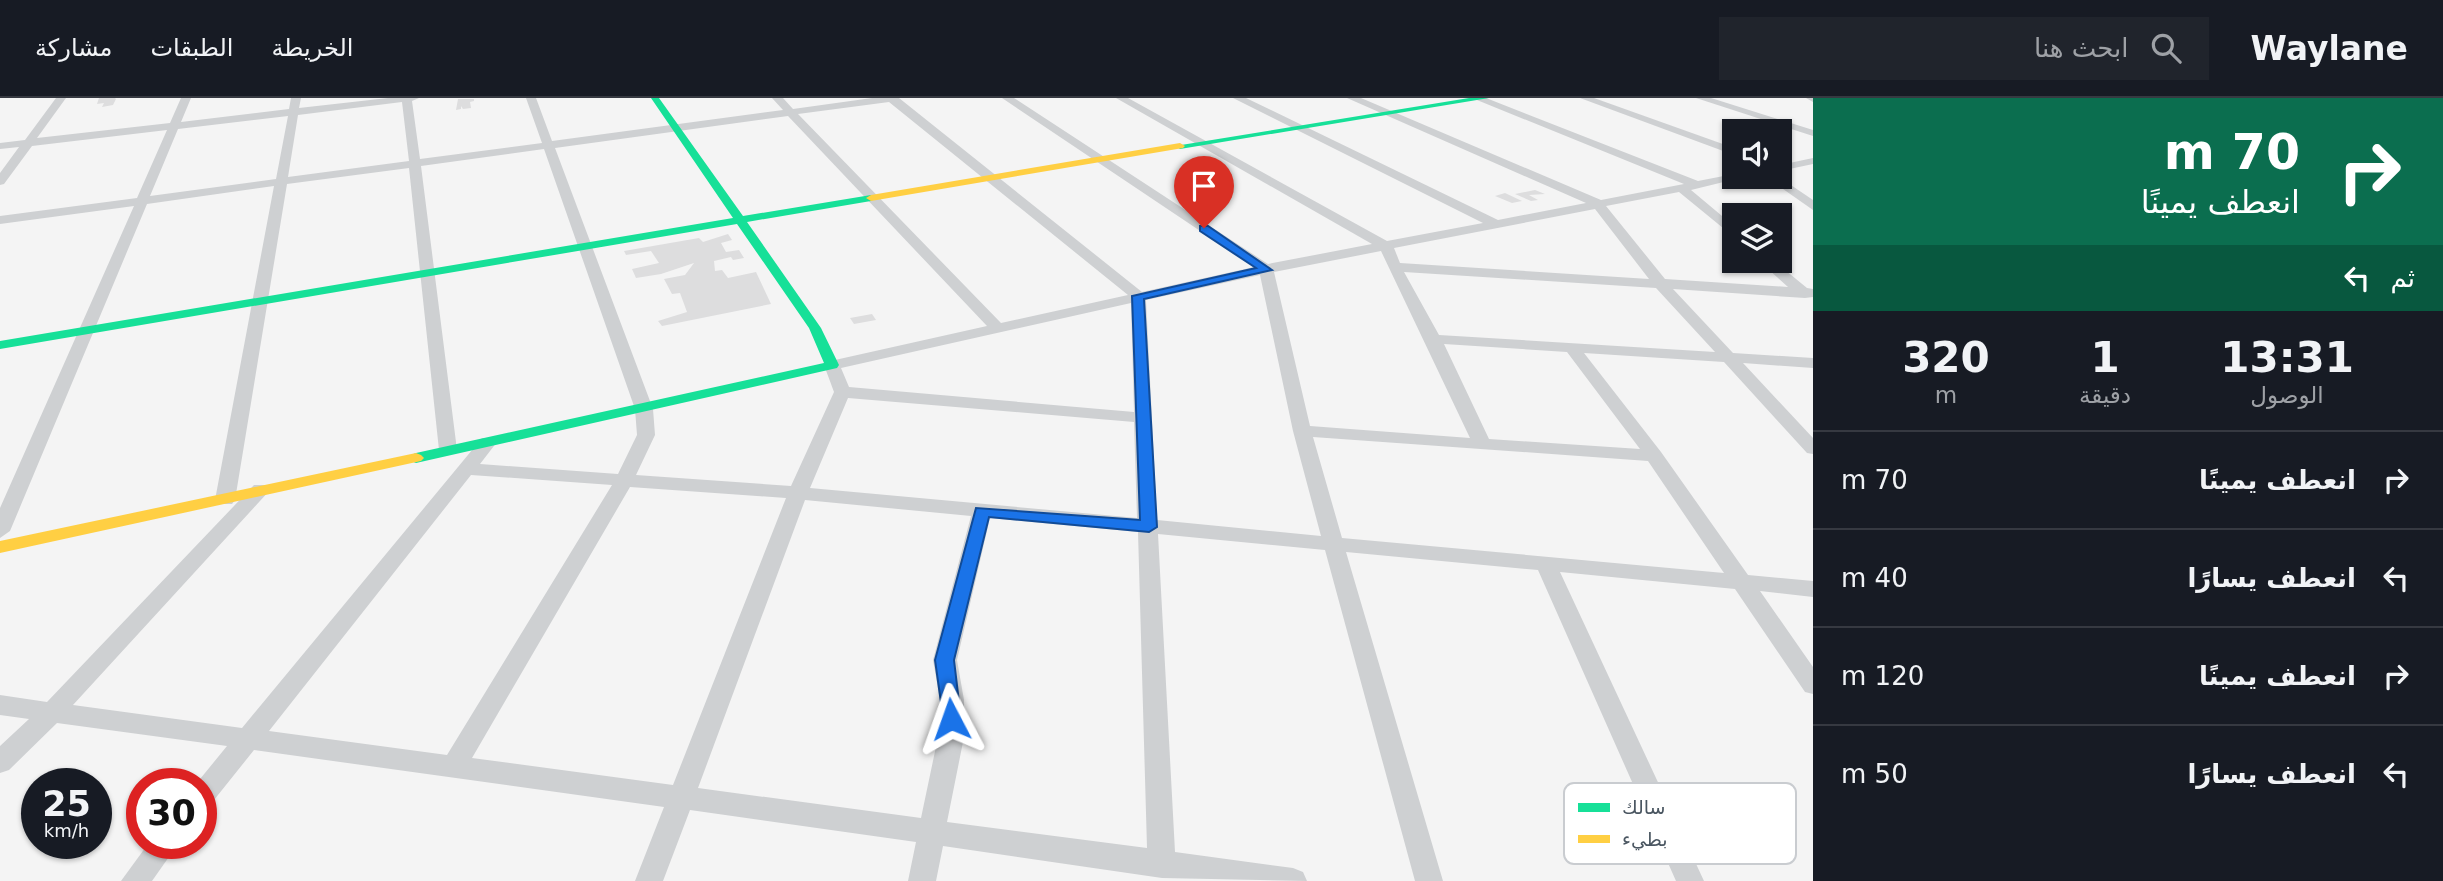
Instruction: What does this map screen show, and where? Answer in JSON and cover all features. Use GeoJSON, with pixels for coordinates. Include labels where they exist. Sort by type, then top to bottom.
{"type":"FeatureCollection","features":[{"type":"Feature","properties":{"kind":"street"},"geometry":{"type":"LineString","coordinates":[[0,181],[61,98]]}},
{"type":"Feature","properties":{"kind":"street"},"geometry":{"type":"LineString","coordinates":[[0,531],[145,200],[186,98]]}},
{"type":"Feature","properties":{"kind":"street"},"geometry":{"type":"LineString","coordinates":[[407,98],[448,450]]}},
{"type":"Feature","properties":{"kind":"street"},"geometry":{"type":"LineString","coordinates":[[0,146],[173,128],[295,105],[414,98]]}},
{"type":"Feature","properties":{"kind":"street"},"geometry":{"type":"LineString","coordinates":[[454,766],[625,479],[646,435],[644,409],[531,98]]}},
{"type":"Feature","properties":{"kind":"street"},"geometry":{"type":"LineString","coordinates":[[649,881],[797,493],[842,392],[815,328],[655,98]]}},
{"type":"Feature","properties":{"kind":"street"},"geometry":{"type":"LineString","coordinates":[[777,98],[996,327]]}},
{"type":"Feature","properties":{"kind":"street"},"geometry":{"type":"LineString","coordinates":[[0,220],[892,98],[1138,296],[1162,865]]}},
{"type":"Feature","properties":{"kind":"street"},"geometry":{"type":"LineString","coordinates":[[1007,98],[1266,270],[1301,431],[1429,881]]}},
{"type":"Feature","properties":{"kind":"street"},"geometry":{"type":"LineString","coordinates":[[1121,98],[1387,247],[1394,267],[1434,339],[1482,443]]}},
{"type":"Feature","properties":{"kind":"street"},"geometry":{"type":"LineString","coordinates":[[1238,98],[1496,224]]}},
{"type":"Feature","properties":{"kind":"street"},"geometry":{"type":"LineString","coordinates":[[1352,98],[1597,204],[1660,284],[1813,449]]}},
{"type":"Feature","properties":{"kind":"street"},"geometry":{"type":"LineString","coordinates":[[0,345],[1202,142],[1480,98],[1697,185]]}},
{"type":"Feature","properties":{"kind":"street"},"geometry":{"type":"LineString","coordinates":[[1585,98],[1722,148]]}},
{"type":"Feature","properties":{"kind":"street"},"geometry":{"type":"LineString","coordinates":[[1701,98],[1813,133]]}},
{"type":"Feature","properties":{"kind":"street"},"geometry":{"type":"LineString","coordinates":[[225,500],[295,105]]}},
{"type":"Feature","properties":{"kind":"street"},"geometry":{"type":"LineString","coordinates":[[1792,165],[1813,161]]}},
{"type":"Feature","properties":{"kind":"street"},"geometry":{"type":"LineString","coordinates":[[0,558],[9,545],[644,409],[996,327],[1266,270],[1722,180]]}},
{"type":"Feature","properties":{"kind":"street"},"geometry":{"type":"LineString","coordinates":[[1682,188],[1722,223]]}},
{"type":"Feature","properties":{"kind":"street"},"geometry":{"type":"LineString","coordinates":[[1789,189],[1813,206]]}},
{"type":"Feature","properties":{"kind":"street"},"geometry":{"type":"LineString","coordinates":[[1394,267],[1809,296]]}},
{"type":"Feature","properties":{"kind":"street"},"geometry":{"type":"LineString","coordinates":[[1781,273],[1809,296]]}},
{"type":"Feature","properties":{"kind":"street"},"geometry":{"type":"LineString","coordinates":[[1434,339],[1813,363]]}},
{"type":"Feature","properties":{"kind":"street"},"geometry":{"type":"LineString","coordinates":[[1572,348],[1654,456],[1813,685]]}},
{"type":"Feature","properties":{"kind":"street"},"geometry":{"type":"LineString","coordinates":[[842,392],[1145,418]]}},
{"type":"Feature","properties":{"kind":"street"},"geometry":{"type":"LineString","coordinates":[[1301,431],[1654,456]]}},
{"type":"Feature","properties":{"kind":"street"},"geometry":{"type":"LineString","coordinates":[[217,776],[488,442]]}},
{"type":"Feature","properties":{"kind":"street"},"geometry":{"type":"LineString","coordinates":[[466,469],[797,493],[1813,589]]}},
{"type":"Feature","properties":{"kind":"street"},"geometry":{"type":"LineString","coordinates":[[0,762],[52,712],[261,489]]}},
{"type":"Feature","properties":{"kind":"street"},"geometry":{"type":"LineString","coordinates":[[922,881],[951,737],[951,700],[945,660],[982,511]]}},
{"type":"Feature","properties":{"kind":"street"},"geometry":{"type":"LineString","coordinates":[[1546,565],[1645,783]]}},
{"type":"Feature","properties":{"kind":"street"},"geometry":{"type":"LineString","coordinates":[[0,705],[1293,881]]}},
{"type":"Feature","properties":{"kind":"street"},"geometry":{"type":"LineString","coordinates":[[135,881],[152,859]]}},
{"type":"Feature","properties":{"kind":"street"},"geometry":{"type":"LineString","coordinates":[[1682,864],[1690,881]]}},
{"type":"Feature","properties":{"kind":"building"},"geometry":{"type":"Polygon","coordinates":[[[99,98],[116,99],[113,105],[102,107],[104,103],[97,104],[99,98]]]}},
{"type":"Feature","properties":{"kind":"building"},"geometry":{"type":"Polygon","coordinates":[[[458,99],[474,101],[470,102],[471,108],[463,109],[461,106],[461,109],[456,110],[458,99]]]}},
{"type":"Feature","properties":{"kind":"building"},"geometry":{"type":"Polygon","coordinates":[[[1535,190],[1545,194],[1529,195],[1538,200],[1531,201],[1515,194],[1535,190]]]}},
{"type":"Feature","properties":{"kind":"building"},"geometry":{"type":"Polygon","coordinates":[[[1505,193],[1522,201],[1512,203],[1495,196],[1505,193]]]}},
{"type":"Feature","properties":{"kind":"building"},"geometry":{"type":"Polygon","coordinates":[[[728,234],[732,240],[721,243],[726,252],[739,250],[744,258],[733,260],[731,257],[714,261],[715,271],[722,270],[728,278],[756,272],[771,304],[662,326],[658,321],[687,312],[680,293],[672,294],[664,279],[685,275],[694,263],[661,274],[636,278],[632,269],[659,263],[651,251],[626,255],[624,251],[699,238],[703,242],[728,234]]]}},
{"type":"Feature","properties":{"kind":"building"},"geometry":{"type":"Polygon","coordinates":[[[872,314],[876,320],[854,324],[850,318],[872,314]]]}},
{"type":"Feature","properties":{"kind":"traffic: fast"},"geometry":{"type":"LineString","coordinates":[[416,458],[832,365],[815,328],[655,98]]}},
{"type":"Feature","properties":{"kind":"traffic: fast"},"geometry":{"type":"LineString","coordinates":[[1180,146],[1485,98]]}},
{"type":"Feature","properties":{"kind":"traffic: fast"},"geometry":{"type":"LineString","coordinates":[[0,345],[871,198]]}},
{"type":"Feature","properties":{"kind":"traffic: slow"},"geometry":{"type":"LineString","coordinates":[[871,198],[1180,146]]}},
{"type":"Feature","properties":{"kind":"traffic: slow"},"geometry":{"type":"LineString","coordinates":[[0,547],[416,458]]}},
{"type":"Feature","properties":{"kind":"route"},"geometry":{"type":"LineString","coordinates":[[951,719],[945,660],[952,623],[982,511],[1149,527],[1138,296],[1266,270],[1204,228]]}}]}
